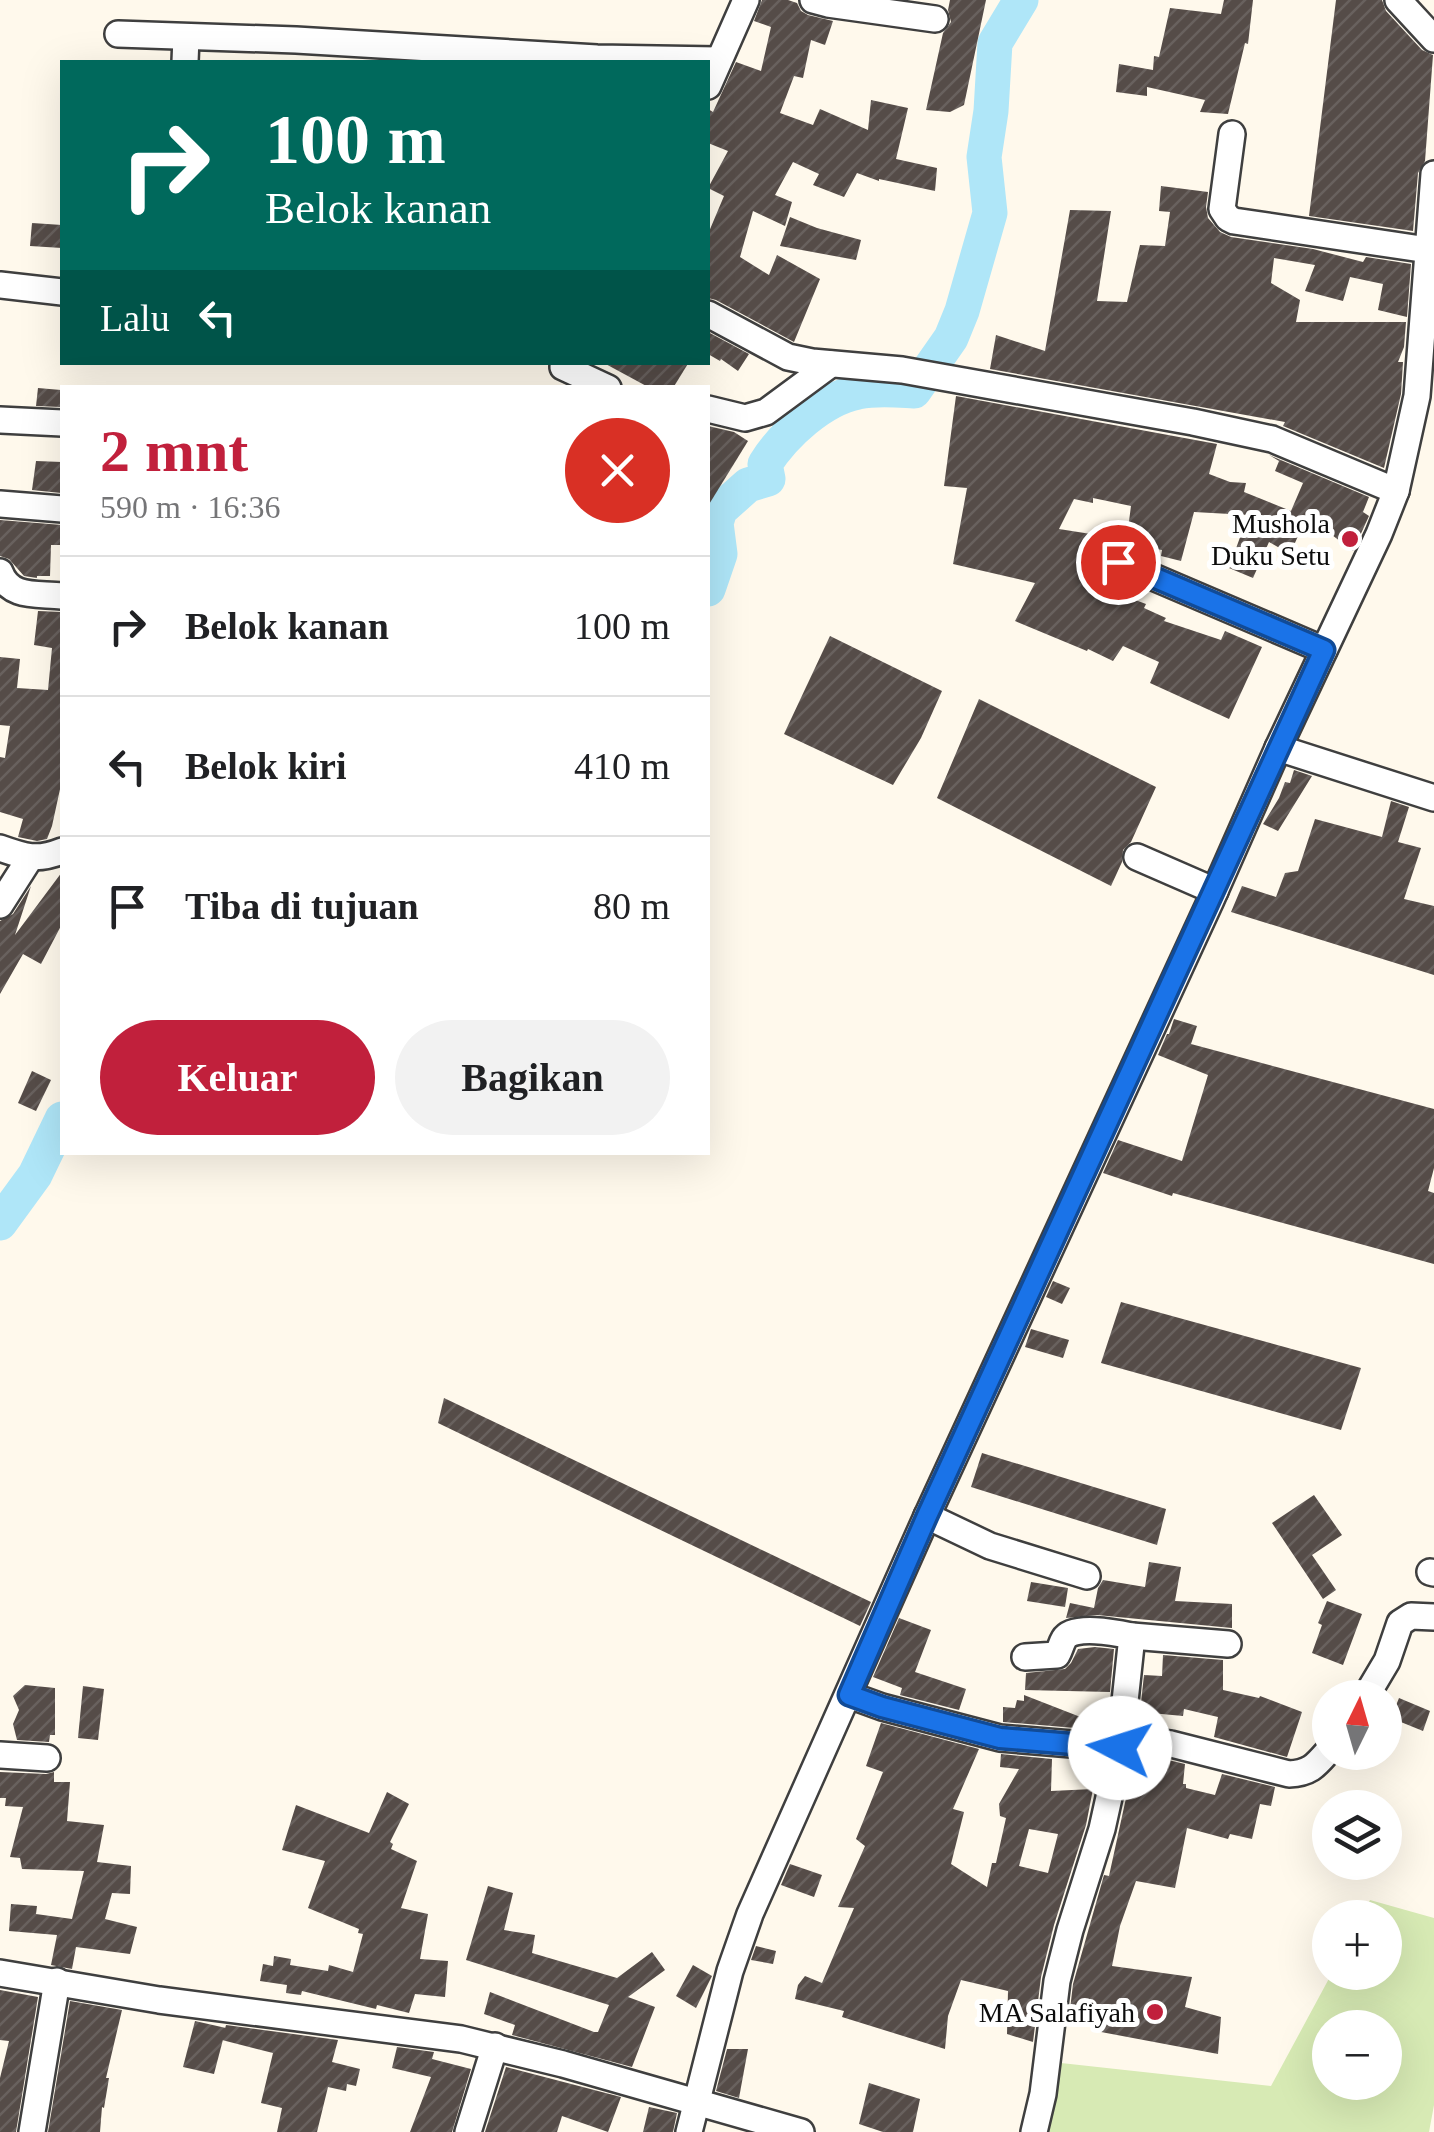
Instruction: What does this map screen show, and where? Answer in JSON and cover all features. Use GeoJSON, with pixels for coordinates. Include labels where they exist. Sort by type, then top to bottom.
{"type":"FeatureCollection","features":[{"type":"Feature","properties":{"kind":"street"},"geometry":{"type":"LineString","coordinates":[[710,81],[746,0]]}},
{"type":"Feature","properties":{"kind":"street"},"geometry":{"type":"LineString","coordinates":[[813,0],[935,19]]}},
{"type":"Feature","properties":{"kind":"street"},"geometry":{"type":"LineString","coordinates":[[1398,0],[1434,39]]}},
{"type":"Feature","properties":{"kind":"street"},"geometry":{"type":"LineString","coordinates":[[118,34],[185,50],[718,60]]}},
{"type":"Feature","properties":{"kind":"street"},"geometry":{"type":"LineString","coordinates":[[1232,134],[1222,198],[1222,209],[1228,218],[1428,250]]}},
{"type":"Feature","properties":{"kind":"street"},"geometry":{"type":"LineString","coordinates":[[689,2132],[738,1940],[927,1516],[1396,491],[1425,399],[1434,174]]}},
{"type":"Feature","properties":{"kind":"street"},"geometry":{"type":"LineString","coordinates":[[0,286],[60,292]]}},
{"type":"Feature","properties":{"kind":"street"},"geometry":{"type":"LineString","coordinates":[[710,315],[788,356],[902,370],[1272,439],[1396,491]]}},
{"type":"Feature","properties":{"kind":"street"},"geometry":{"type":"LineString","coordinates":[[710,409],[745,418],[766,412],[831,364]]}},
{"type":"Feature","properties":{"kind":"street"},"geometry":{"type":"LineString","coordinates":[[560,372],[599,385]]}},
{"type":"Feature","properties":{"kind":"street"},"geometry":{"type":"LineString","coordinates":[[0,420],[60,423]]}},
{"type":"Feature","properties":{"kind":"street"},"geometry":{"type":"LineString","coordinates":[[0,504],[60,509]]}},
{"type":"Feature","properties":{"kind":"street"},"geometry":{"type":"LineString","coordinates":[[1118,562],[1324,650]]}},
{"type":"Feature","properties":{"kind":"street"},"geometry":{"type":"LineString","coordinates":[[0,572],[4,584],[17,592],[60,596]]}},
{"type":"Feature","properties":{"kind":"street"},"geometry":{"type":"LineString","coordinates":[[1278,748],[1434,798]]}},
{"type":"Feature","properties":{"kind":"street"},"geometry":{"type":"LineString","coordinates":[[0,848],[30,858],[60,852]]}},
{"type":"Feature","properties":{"kind":"street"},"geometry":{"type":"LineString","coordinates":[[0,906],[30,858]]}},
{"type":"Feature","properties":{"kind":"street"},"geometry":{"type":"LineString","coordinates":[[1137,858],[1214,891]]}},
{"type":"Feature","properties":{"kind":"street"},"geometry":{"type":"LineString","coordinates":[[927,1516],[990,1546],[1087,1576]]}},
{"type":"Feature","properties":{"kind":"street"},"geometry":{"type":"LineString","coordinates":[[1376,1680],[1400,1623],[1411,1616],[1434,1617]]}},
{"type":"Feature","properties":{"kind":"street"},"geometry":{"type":"LineString","coordinates":[[1025,1657],[1058,1656],[1064,1637],[1104,1631],[1228,1644]]}},
{"type":"Feature","properties":{"kind":"street"},"geometry":{"type":"LineString","coordinates":[[1034,2132],[1057,1981],[1102,1829],[1120,1742],[1132,1636]]}},
{"type":"Feature","properties":{"kind":"street"},"geometry":{"type":"LineString","coordinates":[[849,1695],[1000,1738],[1171,1744],[1289,1774],[1312,1769]]}},
{"type":"Feature","properties":{"kind":"street"},"geometry":{"type":"LineString","coordinates":[[0,1755],[47,1758]]}},
{"type":"Feature","properties":{"kind":"street"},"geometry":{"type":"LineString","coordinates":[[0,1973],[159,2000],[422,2032],[495,2046],[800,2132]]}},
{"type":"Feature","properties":{"kind":"street"},"geometry":{"type":"LineString","coordinates":[[32,2132],[58,1981]]}},
{"type":"Feature","properties":{"kind":"street"},"geometry":{"type":"LineString","coordinates":[[468,2132],[495,2046]]}},
{"type":"Feature","properties":{"kind":"green space"},"geometry":{"type":"Polygon","coordinates":[[[1402,1909],[1434,1918],[1434,2105],[1429,2132],[1040,2132],[1061,2063],[1271,2086],[1312,2010],[1312,2100],[1402,2100],[1402,2010],[1312,2010],[1323,1990],[1402,1990],[1402,1909]]]}},
{"type":"Feature","properties":{"kind":"building"},"geometry":{"type":"Polygon","coordinates":[[[762,0],[788,0],[808,15],[833,21],[825,45],[811,40],[803,78],[794,76],[780,113],[813,125],[820,109],[868,130],[871,100],[908,108],[896,159],[937,168],[935,191],[857,173],[844,197],[813,185],[819,174],[793,162],[775,195],[792,202],[785,226],[753,211],[740,257],[769,275],[777,255],[820,279],[794,342],[710,298],[710,229],[724,196],[710,189],[710,184],[728,151],[710,144],[710,110],[713,112],[736,62],[761,71],[771,27],[754,21],[762,0]]]}},
{"type":"Feature","properties":{"kind":"building"},"geometry":{"type":"Polygon","coordinates":[[[950,0],[986,0],[964,105],[950,112],[926,110],[943,33],[951,22],[950,0]]]}},
{"type":"Feature","properties":{"kind":"building"},"geometry":{"type":"Polygon","coordinates":[[[1224,0],[1253,0],[1248,44],[1245,43],[1228,114],[1200,112],[1205,100],[1147,87],[1147,96],[1116,92],[1119,64],[1153,70],[1170,8],[1221,14],[1224,0]]]}},
{"type":"Feature","properties":{"kind":"building"},"geometry":{"type":"Polygon","coordinates":[[[1336,0],[1382,0],[1386,11],[1422,50],[1433,55],[1425,161],[1418,173],[1413,231],[1309,216],[1336,0]]]}},
{"type":"Feature","properties":{"kind":"building"},"geometry":{"type":"Polygon","coordinates":[[[1161,186],[1208,192],[1208,218],[1220,232],[1231,237],[1313,249],[1363,262],[1366,257],[1411,264],[1407,317],[1378,310],[1383,284],[1350,277],[1343,301],[1305,291],[1315,265],[1274,258],[1271,283],[1300,300],[1296,322],[1406,322],[1398,362],[1403,362],[1401,394],[1384,468],[1283,426],[1285,422],[990,369],[996,335],[1045,351],[1070,210],[1111,211],[1097,301],[1127,302],[1140,245],[1165,246],[1170,212],[1159,211],[1161,186]]]}},
{"type":"Feature","properties":{"kind":"building"},"geometry":{"type":"Polygon","coordinates":[[[790,217],[861,240],[856,260],[780,246],[790,217]]]}},
{"type":"Feature","properties":{"kind":"building"},"geometry":{"type":"Polygon","coordinates":[[[32,223],[60,225],[60,248],[30,246],[32,223]]]}},
{"type":"Feature","properties":{"kind":"building"},"geometry":{"type":"Polygon","coordinates":[[[710,333],[749,354],[738,371],[710,355],[710,333]]]}},
{"type":"Feature","properties":{"kind":"building"},"geometry":{"type":"Polygon","coordinates":[[[608,365],[687,365],[675,385],[644,385],[608,365]]]}},
{"type":"Feature","properties":{"kind":"building"},"geometry":{"type":"Polygon","coordinates":[[[38,388],[60,390],[60,407],[36,406],[38,388]]]}},
{"type":"Feature","properties":{"kind":"building"},"geometry":{"type":"Polygon","coordinates":[[[956,396],[1217,444],[1209,474],[1246,483],[1244,492],[1291,511],[1303,483],[1275,471],[1279,461],[1269,455],[1369,497],[1363,512],[1369,516],[1353,551],[1307,516],[1290,554],[1269,542],[1253,578],[1229,568],[1248,515],[1194,512],[1181,561],[1161,556],[1162,550],[1126,544],[1131,506],[1093,498],[1093,503],[1074,499],[1059,529],[1110,537],[1094,573],[1117,586],[1114,592],[1146,604],[1144,608],[1166,618],[1164,621],[1221,640],[1225,631],[1262,647],[1229,719],[1150,683],[1159,662],[1123,646],[1113,661],[1015,621],[1035,583],[953,564],[967,488],[944,486],[956,396]]]}},
{"type":"Feature","properties":{"kind":"building"},"geometry":{"type":"Polygon","coordinates":[[[710,426],[734,432],[748,441],[710,503],[710,426]]]}},
{"type":"Feature","properties":{"kind":"building"},"geometry":{"type":"Polygon","coordinates":[[[36,461],[60,462],[60,493],[32,490],[36,461]]]}},
{"type":"Feature","properties":{"kind":"building"},"geometry":{"type":"Polygon","coordinates":[[[0,520],[60,525],[60,545],[51,545],[50,576],[24,576],[9,559],[0,556],[0,520]]]}},
{"type":"Feature","properties":{"kind":"building"},"geometry":{"type":"Polygon","coordinates":[[[38,611],[60,612],[60,789],[47,839],[37,841],[18,837],[23,819],[0,812],[0,757],[5,758],[10,726],[0,725],[0,657],[20,659],[17,688],[48,690],[52,648],[34,645],[38,611]]]}},
{"type":"Feature","properties":{"kind":"building"},"geometry":{"type":"Polygon","coordinates":[[[830,636],[942,691],[921,738],[893,785],[784,734],[830,636]]]}},
{"type":"Feature","properties":{"kind":"building"},"geometry":{"type":"Polygon","coordinates":[[[979,699],[1156,787],[1131,842],[1123,850],[1111,886],[937,798],[979,699]]]}},
{"type":"Feature","properties":{"kind":"building"},"geometry":{"type":"Polygon","coordinates":[[[1294,770],[1312,776],[1278,831],[1263,824],[1285,782],[1290,783],[1294,770]]]}},
{"type":"Feature","properties":{"kind":"building"},"geometry":{"type":"Polygon","coordinates":[[[1391,801],[1409,807],[1398,842],[1421,848],[1404,899],[1434,906],[1434,975],[1231,912],[1242,886],[1276,897],[1285,873],[1298,871],[1315,819],[1382,837],[1391,801]]]}},
{"type":"Feature","properties":{"kind":"building"},"geometry":{"type":"Polygon","coordinates":[[[60,875],[60,928],[41,964],[23,954],[0,994],[0,921],[13,914],[31,886],[15,935],[60,875]]]}},
{"type":"Feature","properties":{"kind":"building"},"geometry":{"type":"Polygon","coordinates":[[[1174,1019],[1197,1026],[1191,1044],[1434,1109],[1434,1168],[1428,1191],[1434,1193],[1434,1264],[1173,1193],[1172,1196],[1103,1173],[1118,1140],[1182,1161],[1208,1075],[1158,1055],[1174,1019]]]}},
{"type":"Feature","properties":{"kind":"building"},"geometry":{"type":"Polygon","coordinates":[[[32,1071],[51,1080],[36,1111],[18,1103],[32,1071]]]}},
{"type":"Feature","properties":{"kind":"building"},"geometry":{"type":"Polygon","coordinates":[[[1053,1281],[1070,1288],[1062,1304],[1046,1297],[1053,1281]]]}},
{"type":"Feature","properties":{"kind":"building"},"geometry":{"type":"Polygon","coordinates":[[[1121,1302],[1361,1368],[1341,1430],[1101,1363],[1121,1302]]]}},
{"type":"Feature","properties":{"kind":"building"},"geometry":{"type":"Polygon","coordinates":[[[1031,1329],[1069,1340],[1063,1358],[1025,1347],[1031,1329]]]}},
{"type":"Feature","properties":{"kind":"building"},"geometry":{"type":"Polygon","coordinates":[[[444,1398],[871,1602],[860,1626],[438,1423],[444,1398]]]}},
{"type":"Feature","properties":{"kind":"building"},"geometry":{"type":"Polygon","coordinates":[[[982,1453],[1166,1509],[1157,1545],[971,1487],[982,1453]]]}},
{"type":"Feature","properties":{"kind":"building"},"geometry":{"type":"Polygon","coordinates":[[[1314,1495],[1342,1535],[1312,1555],[1336,1590],[1323,1599],[1272,1523],[1314,1495]]]}},
{"type":"Feature","properties":{"kind":"building"},"geometry":{"type":"Polygon","coordinates":[[[1149,1562],[1181,1567],[1175,1601],[1232,1604],[1232,1628],[1097,1615],[1066,1618],[1070,1603],[1094,1608],[1103,1580],[1145,1587],[1149,1562]]]}},
{"type":"Feature","properties":{"kind":"building"},"geometry":{"type":"Polygon","coordinates":[[[1031,1582],[1068,1588],[1065,1607],[1027,1601],[1031,1582]]]}},
{"type":"Feature","properties":{"kind":"building"},"geometry":{"type":"Polygon","coordinates":[[[1327,1601],[1362,1614],[1343,1665],[1312,1653],[1327,1601]]]}},
{"type":"Feature","properties":{"kind":"building"},"geometry":{"type":"Polygon","coordinates":[[[899,1618],[931,1630],[915,1672],[966,1689],[959,1710],[900,1695],[902,1688],[873,1677],[899,1618]]]}},
{"type":"Feature","properties":{"kind":"building"},"geometry":{"type":"Polygon","coordinates":[[[1078,1649],[1114,1649],[1110,1692],[1025,1690],[1026,1673],[1065,1669],[1078,1649]]]}},
{"type":"Feature","properties":{"kind":"building"},"geometry":{"type":"Polygon","coordinates":[[[1163,1655],[1223,1660],[1223,1690],[1260,1696],[1302,1712],[1287,1757],[1214,1737],[1218,1717],[1184,1709],[1183,1716],[1140,1712],[1144,1675],[1162,1676],[1163,1655]]]}},
{"type":"Feature","properties":{"kind":"building"},"geometry":{"type":"Polygon","coordinates":[[[25,1685],[55,1688],[55,1735],[50,1735],[49,1742],[17,1740],[13,1724],[19,1710],[13,1696],[25,1685]]]}},
{"type":"Feature","properties":{"kind":"building"},"geometry":{"type":"Polygon","coordinates":[[[83,1686],[104,1689],[98,1740],[78,1738],[83,1686]]]}},
{"type":"Feature","properties":{"kind":"building"},"geometry":{"type":"Polygon","coordinates":[[[1024,1695],[1101,1725],[1099,1730],[1003,1722],[1003,1707],[1015,1708],[1017,1700],[1024,1701],[1024,1695]]]}},
{"type":"Feature","properties":{"kind":"building"},"geometry":{"type":"Polygon","coordinates":[[[1402,1699],[1430,1711],[1423,1731],[1402,1722],[1402,1699]]]}},
{"type":"Feature","properties":{"kind":"building"},"geometry":{"type":"Polygon","coordinates":[[[881,1723],[979,1749],[953,1809],[964,1812],[951,1864],[987,1887],[1006,1818],[1000,1816],[999,1804],[1019,1769],[1000,1767],[1001,1754],[1052,1759],[1051,1791],[1093,1789],[1041,1977],[1033,2042],[1007,2034],[1008,1991],[961,1980],[948,2016],[945,2049],[842,2017],[844,2011],[795,1999],[805,1976],[822,1983],[854,1908],[838,1907],[865,1846],[856,1839],[883,1772],[866,1766],[881,1723]],[[1029,1829],[1019,1866],[1048,1873],[1058,1834],[1029,1829]]]}},
{"type":"Feature","properties":{"kind":"building"},"geometry":{"type":"Polygon","coordinates":[[[1164,1759],[1185,1764],[1186,1788],[1215,1795],[1222,1774],[1275,1787],[1271,1806],[1260,1804],[1252,1839],[1230,1834],[1228,1839],[1187,1828],[1175,1888],[1136,1881],[1120,1926],[1112,1966],[1192,1977],[1185,2007],[1221,2017],[1218,2054],[1101,2032],[1103,2026],[1069,2018],[1073,1984],[1104,1875],[1109,1876],[1133,1766],[1163,1769],[1164,1759]]]}},
{"type":"Feature","properties":{"kind":"building"},"geometry":{"type":"Polygon","coordinates":[[[0,1772],[54,1772],[54,1782],[70,1782],[67,1821],[104,1825],[97,1862],[131,1866],[130,1894],[112,1893],[105,1919],[137,1927],[130,1954],[76,1947],[72,1969],[51,1965],[57,1935],[9,1931],[11,1904],[37,1906],[36,1914],[72,1919],[84,1871],[22,1869],[20,1858],[10,1857],[23,1807],[5,1806],[6,1798],[0,1798],[0,1772]]]}},
{"type":"Feature","properties":{"kind":"building"},"geometry":{"type":"Polygon","coordinates":[[[387,1792],[409,1804],[390,1842],[391,1849],[417,1861],[401,1908],[428,1914],[420,1959],[448,1961],[445,1997],[415,1994],[409,2013],[302,1991],[301,1995],[286,1993],[287,1985],[260,1981],[263,1964],[273,1966],[274,1956],[291,1959],[290,1965],[328,1971],[329,1965],[353,1972],[363,1934],[308,1908],[325,1861],[282,1850],[296,1805],[369,1833],[387,1792]]]}},
{"type":"Feature","properties":{"kind":"building"},"geometry":{"type":"Polygon","coordinates":[[[790,1864],[822,1875],[814,1897],[781,1885],[790,1864]]]}},
{"type":"Feature","properties":{"kind":"building"},"geometry":{"type":"Polygon","coordinates":[[[488,1886],[513,1893],[504,1930],[535,1935],[532,1953],[617,1978],[652,1952],[665,1970],[628,1997],[655,2007],[632,2067],[512,2035],[515,2025],[484,2014],[490,1992],[598,2032],[609,2005],[466,1960],[488,1886]]]}},
{"type":"Feature","properties":{"kind":"building"},"geometry":{"type":"Polygon","coordinates":[[[756,1946],[776,1951],[773,1964],[751,1960],[756,1946]]]}},
{"type":"Feature","properties":{"kind":"building"},"geometry":{"type":"Polygon","coordinates":[[[693,1965],[712,1976],[696,2008],[676,1996],[693,1965]]]}},
{"type":"Feature","properties":{"kind":"building"},"geometry":{"type":"Polygon","coordinates":[[[0,1990],[38,1997],[16,2132],[0,2132],[0,2078],[9,2041],[0,2040],[0,1990]]]}},
{"type":"Feature","properties":{"kind":"building"},"geometry":{"type":"Polygon","coordinates":[[[70,2001],[122,2010],[106,2078],[100,2132],[48,2132],[70,2001]]]}},
{"type":"Feature","properties":{"kind":"building"},"geometry":{"type":"Polygon","coordinates":[[[195,2021],[226,2028],[214,2074],[183,2067],[195,2021]]]}},
{"type":"Feature","properties":{"kind":"building"},"geometry":{"type":"Polygon","coordinates":[[[226,2025],[338,2040],[332,2062],[360,2069],[356,2086],[347,2084],[346,2091],[328,2087],[317,2132],[277,2132],[282,2108],[261,2103],[273,2053],[222,2040],[226,2025]]]}},
{"type":"Feature","properties":{"kind":"building"},"geometry":{"type":"Polygon","coordinates":[[[397,2047],[434,2052],[432,2059],[471,2069],[452,2132],[410,2132],[431,2077],[392,2068],[397,2047]]]}},
{"type":"Feature","properties":{"kind":"building"},"geometry":{"type":"Polygon","coordinates":[[[727,2049],[748,2049],[739,2098],[716,2091],[727,2049]]]}},
{"type":"Feature","properties":{"kind":"building"},"geometry":{"type":"Polygon","coordinates":[[[506,2067],[621,2097],[608,2132],[562,2116],[557,2132],[485,2132],[506,2067]]]}},
{"type":"Feature","properties":{"kind":"building"},"geometry":{"type":"Polygon","coordinates":[[[869,2083],[920,2099],[913,2132],[883,2132],[859,2124],[869,2083]]]}},
{"type":"Feature","properties":{"kind":"building"},"geometry":{"type":"Polygon","coordinates":[[[649,2107],[677,2113],[673,2132],[643,2132],[649,2107]]]}},
{"type":"Feature","properties":{"kind":"waterway"},"geometry":{"type":"LineString","coordinates":[[710,583],[720,554],[716,523],[720,510],[748,485],[768,479],[765,464],[782,441],[818,410],[844,396],[872,390],[914,391],[951,338],[990,213],[984,157],[995,43],[1021,0]]}},
{"type":"Feature","properties":{"kind":"waterway"},"geometry":{"type":"LineString","coordinates":[[0,1223],[35,1175],[60,1123]]}},
{"type":"Feature","properties":{"kind":"place","name":"Mushola Duku Setu"},"geometry":{"type":"Point","coordinates":[1350,539]}},
{"type":"Feature","properties":{"kind":"place","name":"MA Salafiyah"},"geometry":{"type":"Point","coordinates":[1155,2012]}},
{"type":"Feature","properties":{"kind":"route"},"geometry":{"type":"LineString","coordinates":[[1118,562],[1324,650],[927,1516],[849,1695],[975,1734],[1120,1748]]}}]}
